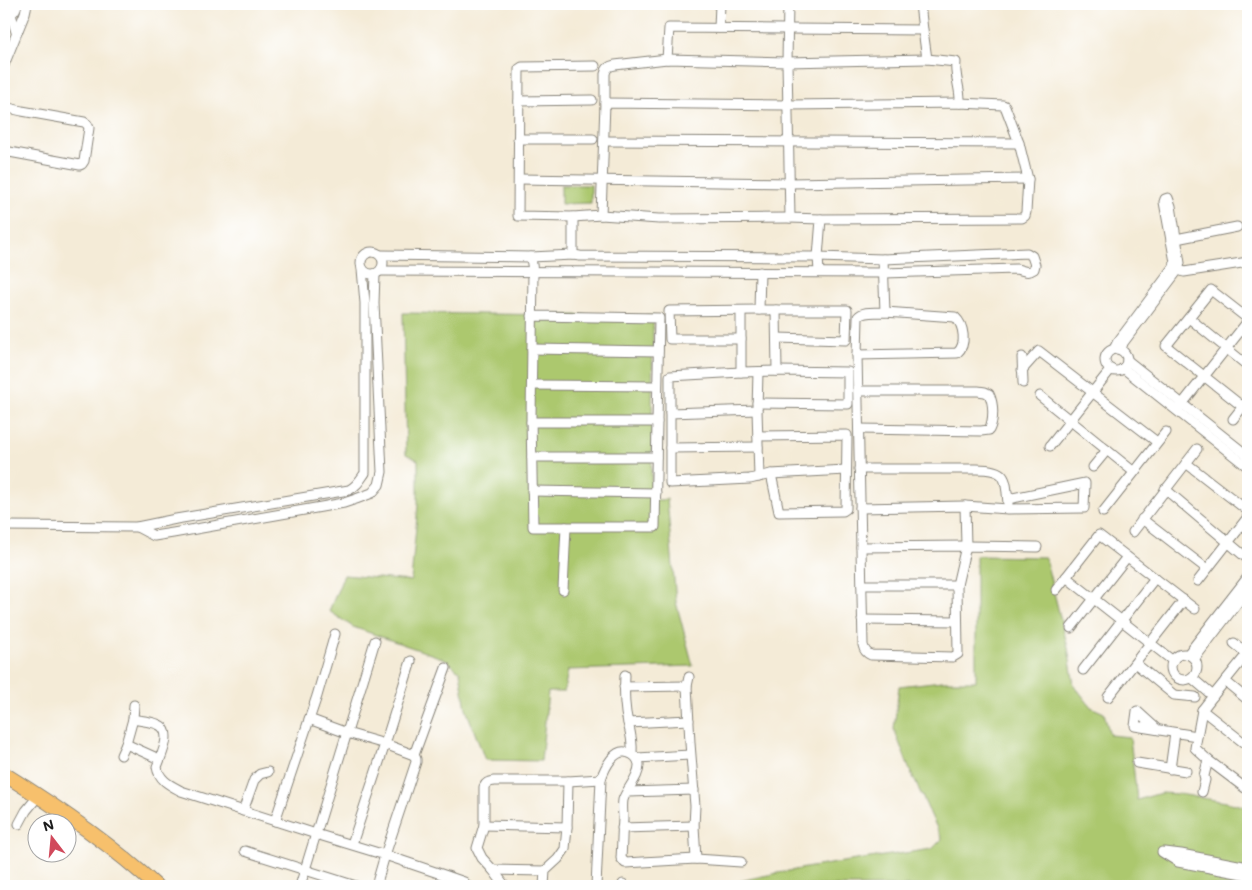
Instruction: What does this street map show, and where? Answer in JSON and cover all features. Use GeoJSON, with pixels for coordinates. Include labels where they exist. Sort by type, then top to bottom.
{"type":"FeatureCollection","features":[{"type":"Feature","properties":{"kind":"main road"},"geometry":{"type":"LineString","coordinates":[[4,774],[39,795],[102,840],[156,886]]}},
{"type":"Feature","properties":{"kind":"street"},"geometry":{"type":"LineString","coordinates":[[4,60],[25,13],[27,4]]}},
{"type":"Feature","properties":{"kind":"street"},"geometry":{"type":"LineString","coordinates":[[719,28],[720,4]]}},
{"type":"Feature","properties":{"kind":"street"},"geometry":{"type":"LineString","coordinates":[[788,4],[790,218]]}},
{"type":"Feature","properties":{"kind":"street"},"geometry":{"type":"LineString","coordinates":[[920,4],[927,59]]}},
{"type":"Feature","properties":{"kind":"street"},"geometry":{"type":"LineString","coordinates":[[9,8],[16,32]]}},
{"type":"Feature","properties":{"kind":"street"},"geometry":{"type":"LineString","coordinates":[[667,59],[669,28],[923,30]]}},
{"type":"Feature","properties":{"kind":"street"},"geometry":{"type":"LineString","coordinates":[[601,215],[605,74],[608,68],[615,65],[667,59],[788,62],[927,59],[956,62],[955,70],[960,92],[960,103]]}},
{"type":"Feature","properties":{"kind":"street"},"geometry":{"type":"LineString","coordinates":[[595,66],[519,68],[518,216],[573,217],[601,215],[659,219],[820,219],[1022,218],[1025,216],[1028,179],[1019,143],[1008,112],[1003,105],[960,103],[789,105],[605,103]]}},
{"type":"Feature","properties":{"kind":"street"},"geometry":{"type":"LineString","coordinates":[[519,101],[592,100]]}},
{"type":"Feature","properties":{"kind":"street"},"geometry":{"type":"LineString","coordinates":[[4,107],[84,122],[89,128],[84,161],[80,165],[4,151]]}},
{"type":"Feature","properties":{"kind":"street"},"geometry":{"type":"LineString","coordinates":[[518,139],[594,139]]}},
{"type":"Feature","properties":{"kind":"street"},"geometry":{"type":"LineString","coordinates":[[604,141],[1019,143]]}},
{"type":"Feature","properties":{"kind":"street"},"geometry":{"type":"LineString","coordinates":[[519,179],[790,183],[1028,179]]}},
{"type":"Feature","properties":{"kind":"street"},"geometry":{"type":"LineString","coordinates":[[573,217],[577,256],[582,271]]}},
{"type":"Feature","properties":{"kind":"street"},"geometry":{"type":"LineString","coordinates":[[819,272],[820,219]]}},
{"type":"Feature","properties":{"kind":"street"},"geometry":{"type":"LineString","coordinates":[[1117,349],[1117,343],[1176,268],[1173,240],[1237,227]]}},
{"type":"Feature","properties":{"kind":"street"},"geometry":{"type":"LineString","coordinates":[[4,526],[137,527],[348,490],[358,484],[365,473],[365,303],[361,266],[362,259],[366,253],[373,252],[380,255],[531,257],[818,257],[883,259],[1027,253],[1032,256],[1035,265],[1034,269],[1030,272],[1016,270],[884,273],[582,271],[368,273],[362,269]]}},
{"type":"Feature","properties":{"kind":"street"},"geometry":{"type":"LineString","coordinates":[[137,527],[154,536],[344,503],[372,493],[376,489],[382,472],[374,303],[378,272],[383,264],[380,255]]}},
{"type":"Feature","properties":{"kind":"street"},"geometry":{"type":"LineString","coordinates":[[531,257],[533,272],[532,316],[532,385],[531,422],[533,527],[655,527],[659,318],[532,316]]}},
{"type":"Feature","properties":{"kind":"street"},"geometry":{"type":"LineString","coordinates":[[883,259],[884,312]]}},
{"type":"Feature","properties":{"kind":"street"},"geometry":{"type":"LineString","coordinates":[[1176,268],[1184,272],[1248,262]]}},
{"type":"Feature","properties":{"kind":"street"},"geometry":{"type":"LineString","coordinates":[[759,310],[760,272]]}},
{"type":"Feature","properties":{"kind":"street"},"geometry":{"type":"LineString","coordinates":[[1180,407],[1204,377],[1226,349],[1248,320],[1211,290],[1166,346],[1204,377],[1245,403],[1233,419]]}},
{"type":"Feature","properties":{"kind":"street"},"geometry":{"type":"LineString","coordinates":[[776,310],[777,371]]}},
{"type":"Feature","properties":{"kind":"street"},"geometry":{"type":"LineString","coordinates":[[741,338],[670,339],[669,311],[847,310],[846,340],[776,338]]}},
{"type":"Feature","properties":{"kind":"street"},"geometry":{"type":"LineString","coordinates":[[741,311],[741,372]]}},
{"type":"Feature","properties":{"kind":"street"},"geometry":{"type":"LineString","coordinates":[[857,355],[960,351],[963,336],[961,324],[955,317],[884,312],[864,313],[858,317],[857,355],[862,620],[863,645],[868,654],[953,657],[958,654],[957,585],[966,546],[965,506]]}},
{"type":"Feature","properties":{"kind":"street"},"geometry":{"type":"LineString","coordinates":[[1189,318],[1248,366]]}},
{"type":"Feature","properties":{"kind":"street"},"geometry":{"type":"LineString","coordinates":[[532,349],[658,351]]}},
{"type":"Feature","properties":{"kind":"street"},"geometry":{"type":"LineString","coordinates":[[1117,349],[1127,356],[1125,364],[1119,370],[1111,369],[1106,358],[1107,354],[1117,349]]}},
{"type":"Feature","properties":{"kind":"street"},"geometry":{"type":"LineString","coordinates":[[1022,370],[1039,351],[1157,442]]}},
{"type":"Feature","properties":{"kind":"street"},"geometry":{"type":"LineString","coordinates":[[1022,357],[1023,383]]}},
{"type":"Feature","properties":{"kind":"street"},"geometry":{"type":"LineString","coordinates":[[1125,364],[1248,456]]}},
{"type":"Feature","properties":{"kind":"street"},"geometry":{"type":"LineString","coordinates":[[1050,446],[1111,369]]}},
{"type":"Feature","properties":{"kind":"street"},"geometry":{"type":"LineString","coordinates":[[670,413],[757,407],[848,404],[848,372],[777,371],[670,376],[670,413],[670,483],[759,477],[770,474],[846,470]]}},
{"type":"Feature","properties":{"kind":"street"},"geometry":{"type":"LineString","coordinates":[[758,372],[759,477]]}},
{"type":"Feature","properties":{"kind":"street"},"geometry":{"type":"LineString","coordinates":[[532,385],[657,386]]}},
{"type":"Feature","properties":{"kind":"street"},"geometry":{"type":"LineString","coordinates":[[858,391],[985,392],[989,394],[992,401],[992,425],[989,430],[859,429]]}},
{"type":"Feature","properties":{"kind":"street"},"geometry":{"type":"LineString","coordinates":[[1040,396],[1134,472]]}},
{"type":"Feature","properties":{"kind":"street"},"geometry":{"type":"LineString","coordinates":[[1180,407],[1248,467]]}},
{"type":"Feature","properties":{"kind":"street"},"geometry":{"type":"LineString","coordinates":[[531,422],[657,422]]}},
{"type":"Feature","properties":{"kind":"street"},"geometry":{"type":"LineString","coordinates":[[1103,512],[1166,432]]}},
{"type":"Feature","properties":{"kind":"street"},"geometry":{"type":"LineString","coordinates":[[758,436],[847,435],[846,509],[844,512],[779,512],[770,474]]}},
{"type":"Feature","properties":{"kind":"street"},"geometry":{"type":"LineString","coordinates":[[670,448],[758,447]]}},
{"type":"Feature","properties":{"kind":"street"},"geometry":{"type":"LineString","coordinates":[[1133,532],[1196,449]]}},
{"type":"Feature","properties":{"kind":"street"},"geometry":{"type":"LineString","coordinates":[[1093,466],[1107,450]]}},
{"type":"Feature","properties":{"kind":"street"},"geometry":{"type":"LineString","coordinates":[[532,457],[656,457]]}},
{"type":"Feature","properties":{"kind":"street"},"geometry":{"type":"LineString","coordinates":[[1186,463],[1248,511]]}},
{"type":"Feature","properties":{"kind":"street"},"geometry":{"type":"LineString","coordinates":[[860,469],[977,468],[994,470],[1005,478],[1008,509]]}},
{"type":"Feature","properties":{"kind":"street"},"geometry":{"type":"LineString","coordinates":[[860,508],[965,506],[1008,509],[1084,508],[1085,484],[1008,499]]}},
{"type":"Feature","properties":{"kind":"street"},"geometry":{"type":"LineString","coordinates":[[1165,489],[1248,559]]}},
{"type":"Feature","properties":{"kind":"street"},"geometry":{"type":"LineString","coordinates":[[532,491],[656,492]]}},
{"type":"Feature","properties":{"kind":"street"},"geometry":{"type":"LineString","coordinates":[[1198,581],[1248,517]]}},
{"type":"Feature","properties":{"kind":"street"},"geometry":{"type":"LineString","coordinates":[[1142,519],[1207,569]]}},
{"type":"Feature","properties":{"kind":"street"},"geometry":{"type":"LineString","coordinates":[[563,590],[566,527]]}},
{"type":"Feature","properties":{"kind":"street"},"geometry":{"type":"LineString","coordinates":[[1056,590],[1099,535],[1195,609]]}},
{"type":"Feature","properties":{"kind":"street"},"geometry":{"type":"LineString","coordinates":[[861,547],[1037,547]]}},
{"type":"Feature","properties":{"kind":"street"},"geometry":{"type":"LineString","coordinates":[[1071,628],[1127,557]]}},
{"type":"Feature","properties":{"kind":"street"},"geometry":{"type":"LineString","coordinates":[[1066,577],[1173,660]]}},
{"type":"Feature","properties":{"kind":"street"},"geometry":{"type":"LineString","coordinates":[[1192,656],[1248,577]]}},
{"type":"Feature","properties":{"kind":"street"},"geometry":{"type":"LineString","coordinates":[[1083,670],[1155,578]]}},
{"type":"Feature","properties":{"kind":"street"},"geometry":{"type":"LineString","coordinates":[[862,585],[957,585]]}},
{"type":"Feature","properties":{"kind":"street"},"geometry":{"type":"LineString","coordinates":[[1192,656],[1248,589]]}},
{"type":"Feature","properties":{"kind":"street"},"geometry":{"type":"LineString","coordinates":[[1108,697],[1184,600]]}},
{"type":"Feature","properties":{"kind":"street"},"geometry":{"type":"LineString","coordinates":[[862,620],[958,621]]}},
{"type":"Feature","properties":{"kind":"street"},"geometry":{"type":"LineString","coordinates":[[275,821],[317,696],[335,634]]}},
{"type":"Feature","properties":{"kind":"street"},"geometry":{"type":"LineString","coordinates":[[300,886],[375,641]]}},
{"type":"Feature","properties":{"kind":"street"},"geometry":{"type":"LineString","coordinates":[[1234,642],[1248,654],[1202,710],[1195,748],[1245,788]]}},
{"type":"Feature","properties":{"kind":"street"},"geometry":{"type":"LineString","coordinates":[[1182,654],[1192,656],[1197,663],[1198,669],[1196,674],[1187,680],[1181,680],[1176,677],[1172,672],[1173,660],[1182,654]]}},
{"type":"Feature","properties":{"kind":"street"},"geometry":{"type":"LineString","coordinates":[[352,844],[411,661]]}},
{"type":"Feature","properties":{"kind":"street"},"geometry":{"type":"LineString","coordinates":[[1135,663],[1174,695],[1195,697]]}},
{"type":"Feature","properties":{"kind":"street"},"geometry":{"type":"LineString","coordinates":[[376,886],[416,762],[414,755],[446,668]]}},
{"type":"Feature","properties":{"kind":"street"},"geometry":{"type":"LineString","coordinates":[[625,675],[625,714],[632,734],[634,756],[639,764],[639,769],[624,799],[621,858],[625,863],[696,859],[742,862]]}},
{"type":"Feature","properties":{"kind":"street"},"geometry":{"type":"LineString","coordinates":[[1192,678],[1213,696]]}},
{"type":"Feature","properties":{"kind":"street"},"geometry":{"type":"LineString","coordinates":[[624,687],[688,681],[696,859]]}},
{"type":"Feature","properties":{"kind":"street"},"geometry":{"type":"LineString","coordinates":[[1225,681],[1248,700]]}},
{"type":"Feature","properties":{"kind":"street"},"geometry":{"type":"LineString","coordinates":[[121,755],[133,719],[134,705]]}},
{"type":"Feature","properties":{"kind":"street"},"geometry":{"type":"LineString","coordinates":[[1202,710],[1248,746]]}},
{"type":"Feature","properties":{"kind":"street"},"geometry":{"type":"LineString","coordinates":[[133,719],[158,724],[166,732],[167,738],[157,767],[162,779],[181,791],[352,844],[464,882],[467,886]]}},
{"type":"Feature","properties":{"kind":"street"},"geometry":{"type":"LineString","coordinates":[[309,719],[414,755]]}},
{"type":"Feature","properties":{"kind":"street"},"geometry":{"type":"LineString","coordinates":[[628,723],[689,720]]}},
{"type":"Feature","properties":{"kind":"street"},"geometry":{"type":"LineString","coordinates":[[1158,730],[1197,736]]}},
{"type":"Feature","properties":{"kind":"street"},"geometry":{"type":"LineString","coordinates":[[1170,769],[1176,732]]}},
{"type":"Feature","properties":{"kind":"street"},"geometry":{"type":"LineString","coordinates":[[126,744],[159,759]]}},
{"type":"Feature","properties":{"kind":"street"},"geometry":{"type":"LineString","coordinates":[[596,886],[602,778],[610,762],[617,753],[622,751],[634,756],[690,755]]}},
{"type":"Feature","properties":{"kind":"street"},"geometry":{"type":"LineString","coordinates":[[1202,792],[1208,760]]}},
{"type":"Feature","properties":{"kind":"street"},"geometry":{"type":"LineString","coordinates":[[1137,764],[1186,771]]}},
{"type":"Feature","properties":{"kind":"street"},"geometry":{"type":"LineString","coordinates":[[1205,780],[1217,767]]}},
{"type":"Feature","properties":{"kind":"street"},"geometry":{"type":"LineString","coordinates":[[243,811],[254,780],[260,774],[268,772]]}},
{"type":"Feature","properties":{"kind":"street"},"geometry":{"type":"LineString","coordinates":[[504,886],[482,858],[477,848],[484,825],[485,784],[489,782],[602,778]]}},
{"type":"Feature","properties":{"kind":"street"},"geometry":{"type":"LineString","coordinates":[[544,886],[545,871],[558,859],[565,849],[568,780]]}},
{"type":"Feature","properties":{"kind":"street"},"geometry":{"type":"LineString","coordinates":[[628,792],[694,790]]}},
{"type":"Feature","properties":{"kind":"street"},"geometry":{"type":"LineString","coordinates":[[19,824],[26,811],[39,795]]}},
{"type":"Feature","properties":{"kind":"street"},"geometry":{"type":"LineString","coordinates":[[484,825],[567,827]]}},
{"type":"Feature","properties":{"kind":"street"},"geometry":{"type":"LineString","coordinates":[[622,828],[694,826]]}},
{"type":"Feature","properties":{"kind":"street"},"geometry":{"type":"LineString","coordinates":[[245,851],[305,870],[340,884],[356,886]]}},
{"type":"Feature","properties":{"kind":"street"},"geometry":{"type":"LineString","coordinates":[[1248,867],[1162,852],[1178,862],[1248,875]]}},
{"type":"Feature","properties":{"kind":"street"},"geometry":{"type":"LineString","coordinates":[[493,870],[545,871]]}},
{"type":"Feature","properties":{"kind":"green space"},"geometry":{"type":"Polygon","coordinates":[[[561,185],[591,185],[591,203],[561,204],[561,185]]]}},
{"type":"Feature","properties":{"kind":"green space"},"geometry":{"type":"Polygon","coordinates":[[[403,313],[654,316],[651,499],[667,499],[676,602],[693,666],[568,670],[564,692],[548,692],[541,761],[485,760],[466,709],[460,672],[445,659],[353,627],[329,611],[344,575],[411,581],[418,505],[418,460],[406,454],[403,313]]]}},
{"type":"Feature","properties":{"kind":"green space"},"geometry":{"type":"Polygon","coordinates":[[[976,556],[1045,557],[1068,648],[1074,685],[1091,707],[1104,713],[1110,735],[1130,737],[1137,800],[1161,793],[1179,794],[1248,807],[1248,886],[732,886],[732,883],[781,872],[932,849],[942,839],[909,768],[894,729],[899,686],[942,681],[976,681],[976,556]]]}}]}
